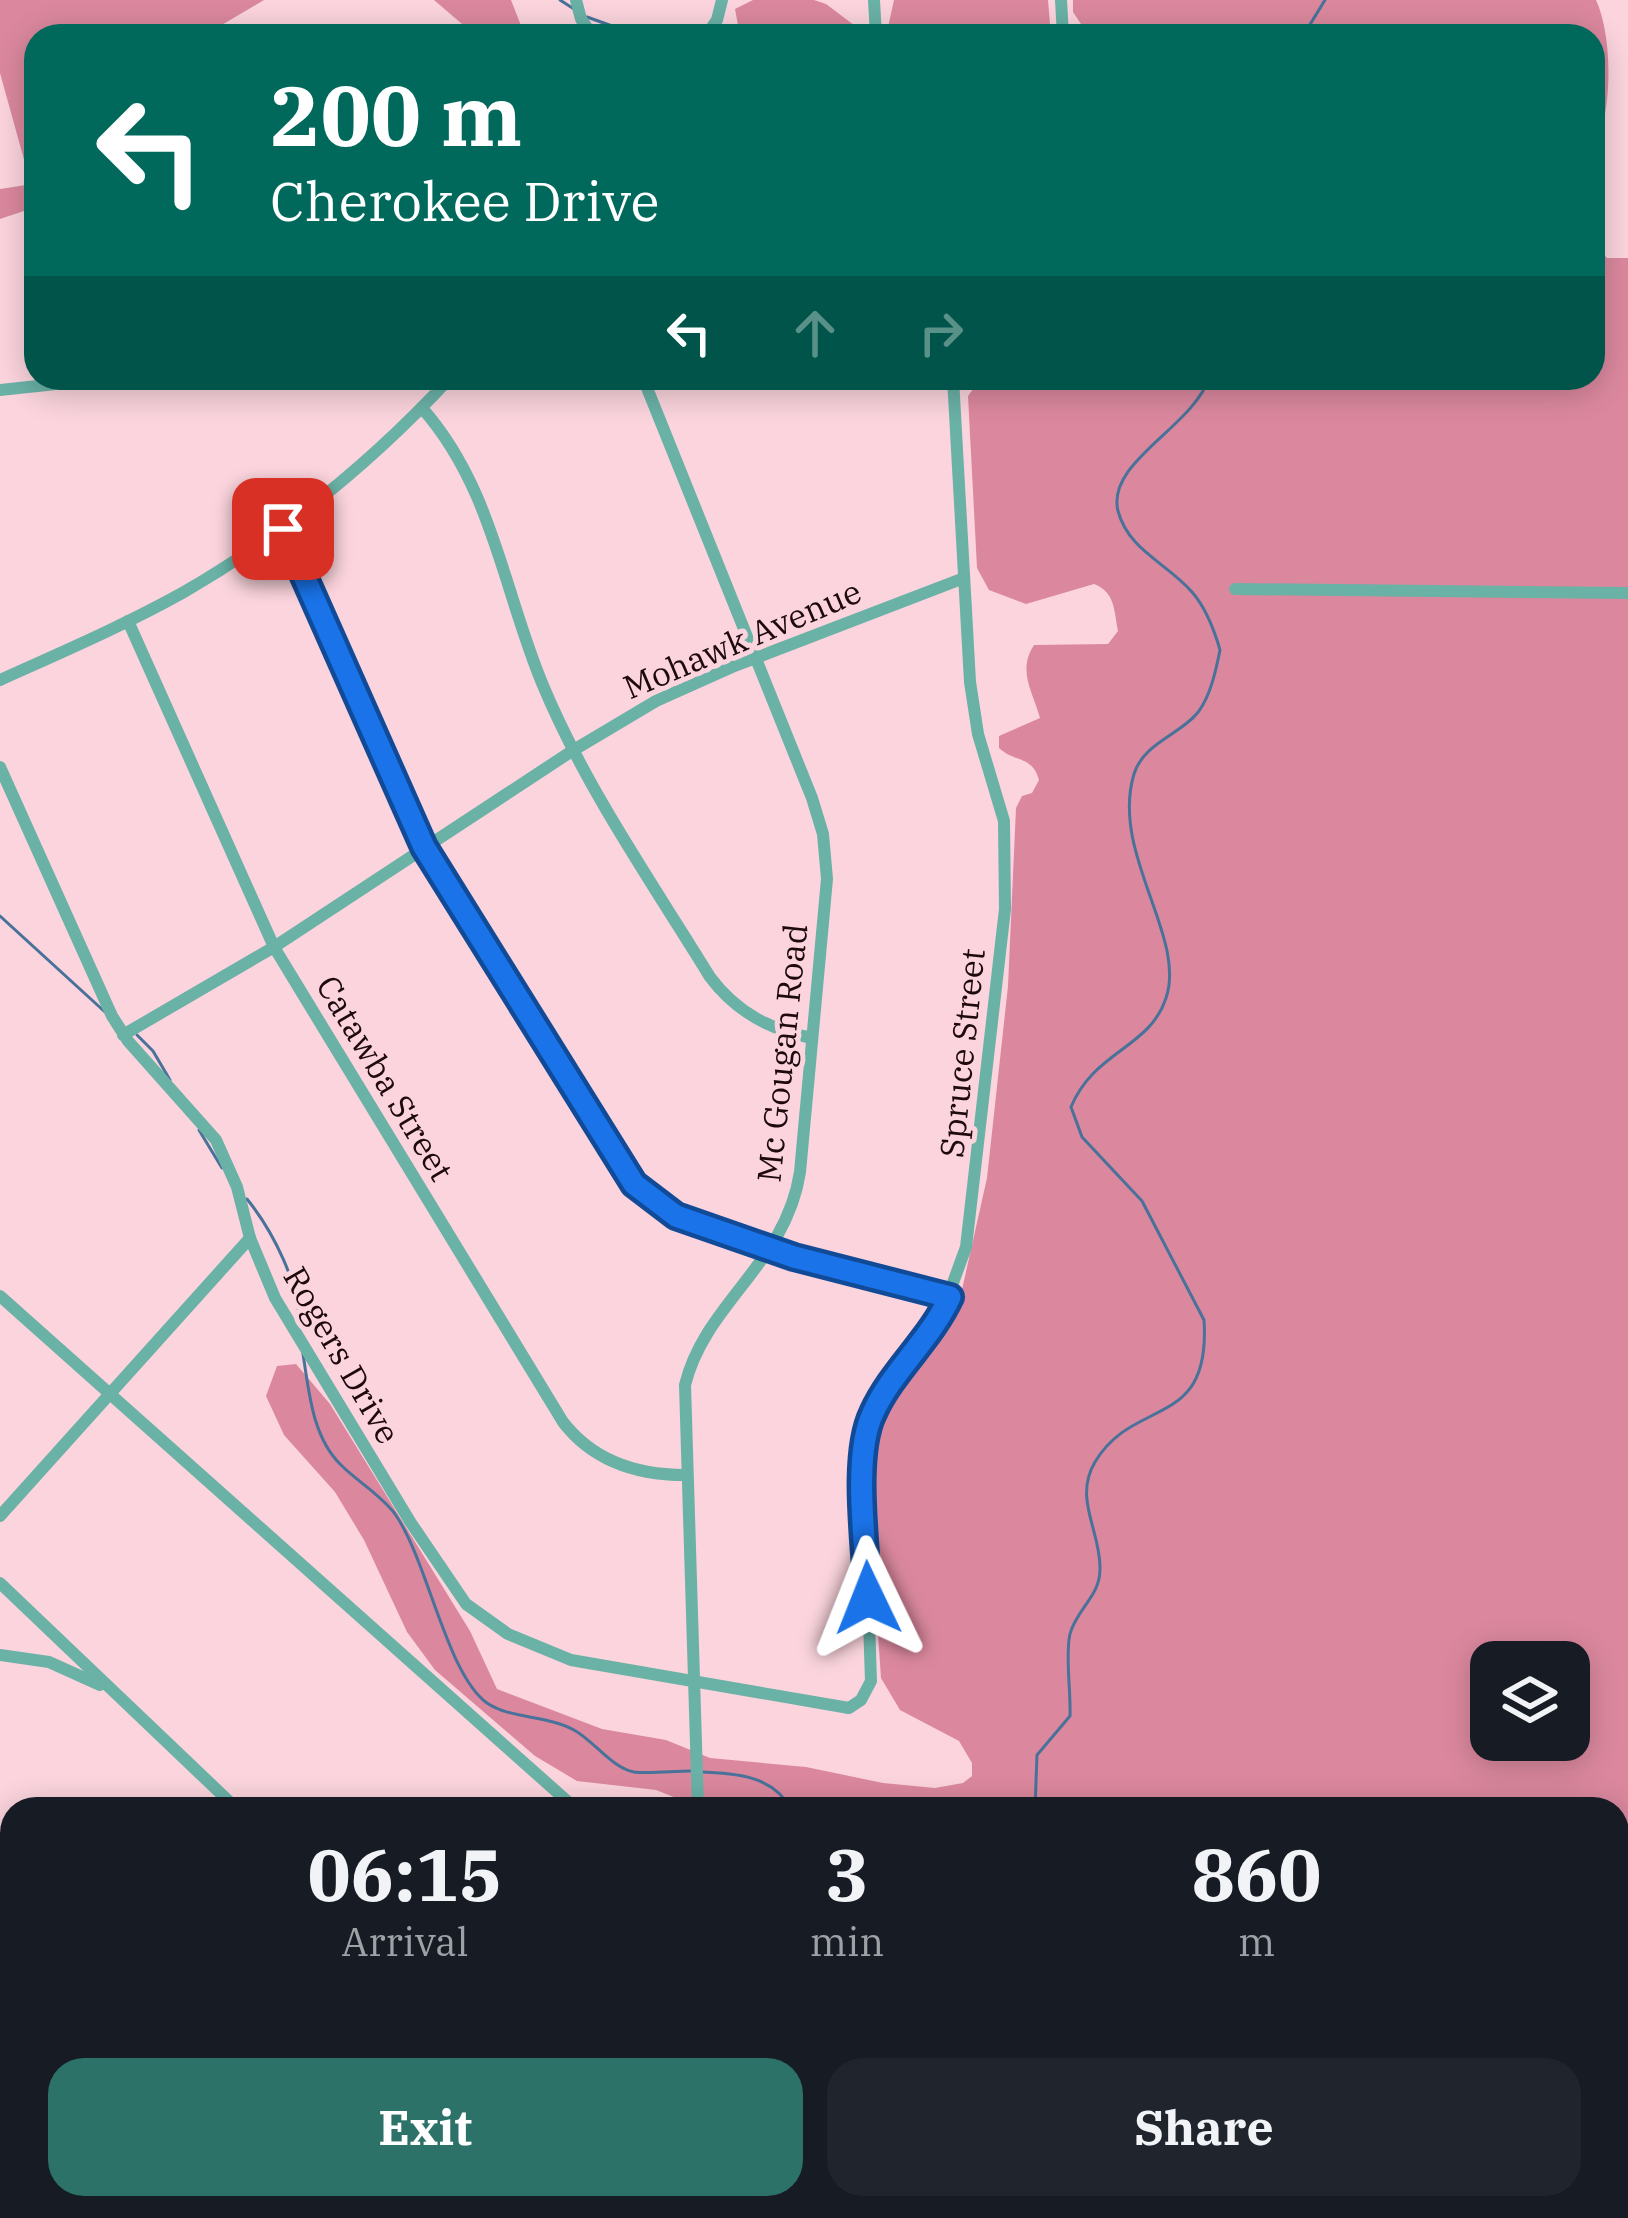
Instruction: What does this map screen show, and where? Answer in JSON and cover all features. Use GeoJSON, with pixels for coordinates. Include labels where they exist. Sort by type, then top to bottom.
{"type":"FeatureCollection","features":[{"type":"Feature","properties":{"kind":"street"},"geometry":{"type":"LineString","coordinates":[[0,680],[128,621],[227,566],[352,474],[439,390]]}},
{"type":"Feature","properties":{"kind":"street","name":"Mc Gougan Road"},"geometry":{"type":"LineString","coordinates":[[648,390],[823,834],[827,879],[792,1208],[771,1250],[701,1343],[688,1370],[683,1400],[698,1797]]}},
{"type":"Feature","properties":{"kind":"street","name":"Spruce Street"},"geometry":{"type":"LineString","coordinates":[[855,1705],[871,1681],[862,1458],[867,1429],[879,1401],[931,1332],[950,1297],[966,1246],[1005,909],[1004,821],[974,712],[954,390]]}},
{"type":"Feature","properties":{"kind":"street"},"geometry":{"type":"LineString","coordinates":[[422,408],[451,444],[480,496],[528,646],[572,751],[719,989],[754,1018],[812,1038]]}},
{"type":"Feature","properties":{"kind":"street"},"geometry":{"type":"LineString","coordinates":[[283,529],[424,847],[634,1184],[676,1216],[771,1250],[950,1297]]}},
{"type":"Feature","properties":{"kind":"street","name":"Mohawk Avenue"},"geometry":{"type":"LineString","coordinates":[[123,1035],[274,947],[656,701],[964,578]]}},
{"type":"Feature","properties":{"kind":"street"},"geometry":{"type":"LineString","coordinates":[[1235,589],[1628,593]]}},
{"type":"Feature","properties":{"kind":"street","name":"Catawba Street"},"geometry":{"type":"LineString","coordinates":[[128,621],[274,947],[563,1422],[583,1444],[608,1460],[644,1472],[685,1475]]}},
{"type":"Feature","properties":{"kind":"street","name":"Rogers Drive"},"geometry":{"type":"LineString","coordinates":[[0,767],[123,1035],[216,1140],[275,1298],[410,1523],[466,1604],[508,1634],[601,1668],[834,1708],[855,1705]]}},
{"type":"Feature","properties":{"kind":"street"},"geometry":{"type":"LineString","coordinates":[[0,1516],[250,1238]]}},
{"type":"Feature","properties":{"kind":"street"},"geometry":{"type":"LineString","coordinates":[[0,1296],[563,1797]]}},
{"type":"Feature","properties":{"kind":"street"},"geometry":{"type":"LineString","coordinates":[[0,1583],[224,1797]]}},
{"type":"Feature","properties":{"kind":"street"},"geometry":{"type":"LineString","coordinates":[[0,1654],[49,1662],[112,1691]]}},
{"type":"Feature","properties":{"kind":"shaded area"},"geometry":{"type":"Polygon","coordinates":[[[0,0],[264,0],[223,24],[24,24],[24,160],[0,73],[0,0]]]}},
{"type":"Feature","properties":{"kind":"shaded area"},"geometry":{"type":"Polygon","coordinates":[[[434,0],[511,0],[520,24],[462,24],[434,0]]]}},
{"type":"Feature","properties":{"kind":"shaded area"},"geometry":{"type":"Polygon","coordinates":[[[753,0],[814,0],[853,24],[738,24],[735,9],[753,0]]]}},
{"type":"Feature","properties":{"kind":"shaded area"},"geometry":{"type":"Polygon","coordinates":[[[894,0],[1048,0],[1050,24],[889,24],[894,0]]]}},
{"type":"Feature","properties":{"kind":"shaded area"},"geometry":{"type":"Polygon","coordinates":[[[1073,0],[1596,0],[1603,24],[1081,24],[1073,12],[1073,0]]]}},
{"type":"Feature","properties":{"kind":"shaded area"},"geometry":{"type":"Polygon","coordinates":[[[1605,31],[1608,56],[1605,113],[1605,31]]]}},
{"type":"Feature","properties":{"kind":"shaded area"},"geometry":{"type":"Polygon","coordinates":[[[24,185],[24,211],[0,219],[0,189],[24,185]]]}},
{"type":"Feature","properties":{"kind":"shaded area"},"geometry":{"type":"Polygon","coordinates":[[[1605,256],[1628,258],[1628,1797],[674,1797],[656,1790],[577,1781],[535,1756],[435,1670],[407,1632],[364,1540],[335,1492],[284,1435],[266,1396],[277,1366],[296,1364],[330,1404],[470,1631],[497,1689],[602,1729],[666,1740],[710,1758],[806,1767],[935,1788],[963,1783],[972,1776],[972,1763],[959,1741],[900,1710],[881,1678],[866,1462],[878,1420],[957,1312],[987,1178],[1008,986],[1016,808],[1039,780],[1027,763],[999,748],[999,736],[1040,718],[1027,673],[1034,645],[1108,644],[1118,631],[1110,597],[1101,587],[1094,584],[1026,604],[989,590],[977,568],[968,396],[972,390],[1605,390],[1605,256]]]}},
{"type":"Feature","properties":{"kind":"waterway"},"geometry":{"type":"LineString","coordinates":[[560,0],[574,9]]}},
{"type":"Feature","properties":{"kind":"waterway"},"geometry":{"type":"LineString","coordinates":[[1310,24],[1325,0]]}},
{"type":"Feature","properties":{"kind":"waterway"},"geometry":{"type":"LineString","coordinates":[[587,17],[607,24]]}},
{"type":"Feature","properties":{"kind":"waterway"},"geometry":{"type":"LineString","coordinates":[[1035,1797],[1037,1755],[1070,1716],[1070,1634],[1099,1579],[1099,1555],[1087,1502],[1089,1476],[1111,1442],[1183,1396],[1195,1380],[1203,1355],[1204,1320],[1142,1201],[1082,1137],[1071,1107],[1093,1073],[1148,1028],[1166,998],[1170,974],[1166,948],[1139,864],[1129,804],[1139,763],[1203,704],[1220,650],[1197,598],[1123,525],[1118,493],[1137,461],[1203,390]]}},
{"type":"Feature","properties":{"kind":"waterway"},"geometry":{"type":"LineString","coordinates":[[0,916],[105,1012]]}},
{"type":"Feature","properties":{"kind":"waterway"},"geometry":{"type":"LineString","coordinates":[[137,1035],[170,1080]]}},
{"type":"Feature","properties":{"kind":"waterway"},"geometry":{"type":"LineString","coordinates":[[199,1130],[222,1168]]}},
{"type":"Feature","properties":{"kind":"waterway"},"geometry":{"type":"LineString","coordinates":[[247,1199],[283,1259],[295,1294],[299,1327]]}},
{"type":"Feature","properties":{"kind":"waterway"},"geometry":{"type":"LineString","coordinates":[[303,1354],[313,1413],[324,1441],[341,1465],[395,1514],[473,1688],[496,1708],[574,1730],[626,1769],[690,1771]]}},
{"type":"Feature","properties":{"kind":"waterway"},"geometry":{"type":"LineString","coordinates":[[699,1772],[739,1775],[763,1783],[782,1797]]}},
{"type":"Feature","properties":{"kind":"route"},"geometry":{"type":"LineString","coordinates":[[283,529],[424,847],[634,1184],[676,1216],[794,1257],[950,1297],[931,1332],[879,1401],[863,1443],[868,1598]]}}]}
